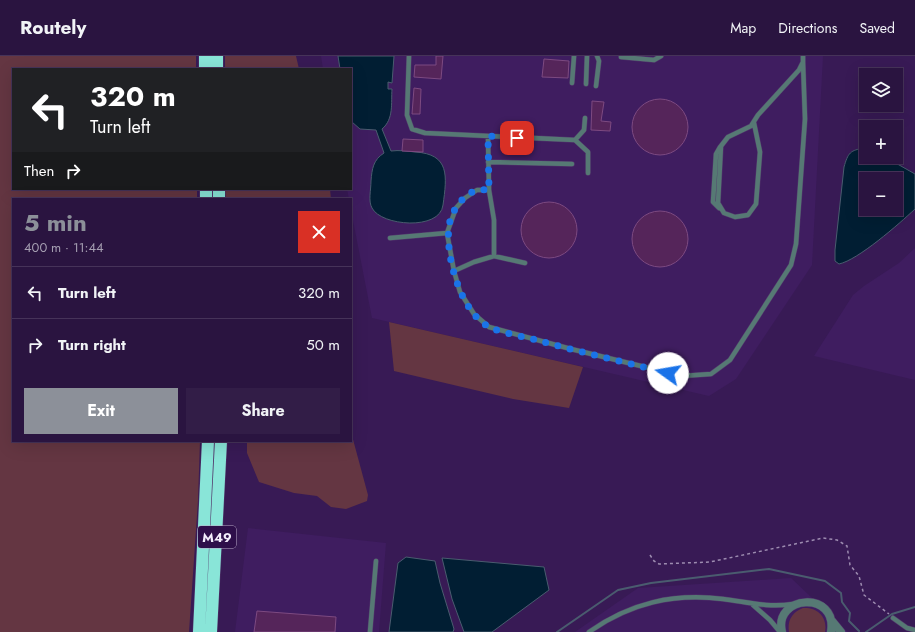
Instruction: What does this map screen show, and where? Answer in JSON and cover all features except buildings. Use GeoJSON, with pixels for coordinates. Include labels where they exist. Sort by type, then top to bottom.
{"type":"FeatureCollection","features":[{"type":"Feature","properties":{"kind":"highway"},"geometry":{"type":"LineString","coordinates":[[205,56],[205,68]]}},
{"type":"Feature","properties":{"kind":"highway"},"geometry":{"type":"LineString","coordinates":[[217,56],[217,68]]}},
{"type":"Feature","properties":{"kind":"highway","name":"M49"},"geometry":{"type":"LineString","coordinates":[[199,632],[208,442]]}},
{"type":"Feature","properties":{"kind":"highway","name":"M49"},"geometry":{"type":"LineString","coordinates":[[211,632],[221,442]]}},
{"type":"Feature","properties":{"kind":"street"},"geometry":{"type":"LineString","coordinates":[[781,632],[784,616],[795,604],[811,602],[821,605],[826,610],[840,632]]}},
{"type":"Feature","properties":{"kind":"street"},"geometry":{"type":"LineString","coordinates":[[831,632],[832,621]]}},
{"type":"Feature","properties":{"kind":"lane"},"geometry":{"type":"LineString","coordinates":[[409,56],[407,115],[412,129],[425,133],[576,140],[588,152],[588,173]]}},
{"type":"Feature","properties":{"kind":"lane"},"geometry":{"type":"LineString","coordinates":[[572,84],[574,56]]}},
{"type":"Feature","properties":{"kind":"lane"},"geometry":{"type":"LineString","coordinates":[[586,84],[587,56]]}},
{"type":"Feature","properties":{"kind":"lane"},"geometry":{"type":"LineString","coordinates":[[596,86],[600,61],[597,56]]}},
{"type":"Feature","properties":{"kind":"lane"},"geometry":{"type":"LineString","coordinates":[[621,57],[654,60],[661,56]]}},
{"type":"Feature","properties":{"kind":"lane"},"geometry":{"type":"LineString","coordinates":[[489,190],[477,190],[465,198],[456,208],[448,233],[454,271],[460,292],[474,314],[489,327],[682,376],[711,374],[730,360],[791,265],[796,244],[805,119],[803,56]]}},
{"type":"Feature","properties":{"kind":"lane"},"geometry":{"type":"LineString","coordinates":[[754,123],[760,152],[756,204],[752,212],[744,216],[731,216],[722,210],[718,203],[721,146],[728,137],[754,123],[758,115],[796,73],[803,62]]}},
{"type":"Feature","properties":{"kind":"lane"},"geometry":{"type":"LineString","coordinates":[[576,140],[584,130],[585,118]]}},
{"type":"Feature","properties":{"kind":"lane"},"geometry":{"type":"LineString","coordinates":[[488,136],[489,190],[494,220],[494,256]]}},
{"type":"Feature","properties":{"kind":"lane"},"geometry":{"type":"LineString","coordinates":[[488,162],[572,164]]}},
{"type":"Feature","properties":{"kind":"lane"},"geometry":{"type":"LineString","coordinates":[[390,238],[448,233]]}},
{"type":"Feature","properties":{"kind":"lane"},"geometry":{"type":"LineString","coordinates":[[454,271],[474,262],[494,256],[525,263]]}},
{"type":"Feature","properties":{"kind":"lane"},"geometry":{"type":"LineString","coordinates":[[370,632],[376,561]]}},
{"type":"Feature","properties":{"kind":"lane"},"geometry":{"type":"LineString","coordinates":[[589,632],[606,620],[633,608],[674,597],[722,599],[754,605],[776,607],[795,604]]}},
{"type":"Feature","properties":{"kind":"lane"},"geometry":{"type":"LineString","coordinates":[[754,605],[781,632]]}},
{"type":"Feature","properties":{"kind":"lane"},"geometry":{"type":"LineString","coordinates":[[893,618],[907,628],[915,630]]}},
{"type":"Feature","properties":{"kind":"path"},"geometry":{"type":"LineString","coordinates":[[650,555],[654,561],[659,564],[710,562],[823,538],[837,540],[847,546],[850,565],[859,576],[864,595],[888,613]]}},
{"type":"Feature","properties":{"kind":"shaded area"},"geometry":{"type":"Polygon","coordinates":[[[0,56],[196,56],[196,68],[12,68],[12,190],[197,190],[197,198],[12,198],[12,442],[200,442],[198,501],[189,632],[0,632],[0,56]]]}},
{"type":"Feature","properties":{"kind":"shaded area"},"geometry":{"type":"Polygon","coordinates":[[[225,56],[296,56],[299,68],[225,68],[225,56]]]}},
{"type":"Feature","properties":{"kind":"shaded area"},"geometry":{"type":"Polygon","coordinates":[[[321,56],[823,56],[812,265],[736,379],[709,396],[372,318],[352,215],[352,198],[349,198],[347,190],[352,190],[352,68],[323,68],[321,56]]]}},
{"type":"Feature","properties":{"kind":"shaded area"},"geometry":{"type":"Polygon","coordinates":[[[225,190],[330,190],[331,198],[226,198],[225,190]]]}},
{"type":"Feature","properties":{"kind":"shaded area"},"geometry":{"type":"Polygon","coordinates":[[[915,248],[915,380],[814,356],[853,295],[899,263],[915,248]]]}},
{"type":"Feature","properties":{"kind":"shaded area"},"geometry":{"type":"Polygon","coordinates":[[[389,322],[583,367],[569,408],[513,399],[394,371],[389,322]]]}},
{"type":"Feature","properties":{"kind":"shaded area"},"geometry":{"type":"Polygon","coordinates":[[[352,436],[368,495],[367,501],[346,509],[331,507],[317,496],[294,493],[259,482],[247,453],[247,442],[352,442],[352,436]]]}},
{"type":"Feature","properties":{"kind":"shaded area"},"geometry":{"type":"Polygon","coordinates":[[[248,528],[386,543],[379,632],[235,632],[248,528]]]}},
{"type":"Feature","properties":{"kind":"shaded area"},"geometry":{"type":"Polygon","coordinates":[[[791,578],[848,632],[575,632],[638,588],[791,578]]]}},
{"type":"Feature","properties":{"kind":"shaded area"},"geometry":{"type":"Polygon","coordinates":[[[803,608],[813,609],[820,614],[825,622],[825,632],[789,632],[791,617],[803,608]]]}},
{"type":"Feature","properties":{"kind":"water"},"geometry":{"type":"Polygon","coordinates":[[[338,56],[394,56],[392,83],[388,82],[388,89],[392,89],[391,110],[386,125],[382,129],[391,151],[426,154],[435,157],[444,168],[445,185],[443,205],[439,213],[432,219],[422,222],[398,222],[386,219],[372,208],[370,199],[371,177],[375,162],[384,153],[376,130],[360,129],[352,122],[352,68],[340,68],[338,56]]]}},
{"type":"Feature","properties":{"kind":"water"},"geometry":{"type":"Polygon","coordinates":[[[859,149],[859,164],[897,164],[915,174],[915,209],[867,249],[857,256],[839,264],[835,261],[835,250],[844,167],[848,155],[853,151],[859,149]]]}},
{"type":"Feature","properties":{"kind":"water"},"geometry":{"type":"Polygon","coordinates":[[[406,557],[435,561],[454,629],[453,632],[389,632],[398,563],[406,557]]]}},
{"type":"Feature","properties":{"kind":"water"},"geometry":{"type":"Polygon","coordinates":[[[442,558],[544,567],[549,590],[492,632],[464,632],[452,599],[442,558]]]}},
{"type":"Feature","properties":{"kind":"waterway"},"geometry":{"type":"LineString","coordinates":[[557,632],[618,590],[651,583],[769,569],[825,581],[841,593],[842,602],[850,613],[849,621],[859,631]]}},
{"type":"Feature","properties":{"kind":"waterway"},"geometry":{"type":"LineString","coordinates":[[866,632],[892,614],[915,607]]}},
{"type":"Feature","properties":{"kind":"route"},"geometry":{"type":"LineString","coordinates":[[517,138],[488,136],[489,190],[477,190],[465,198],[456,208],[451,218],[448,233],[454,271],[460,292],[474,314],[489,327],[668,373]]}}]}
